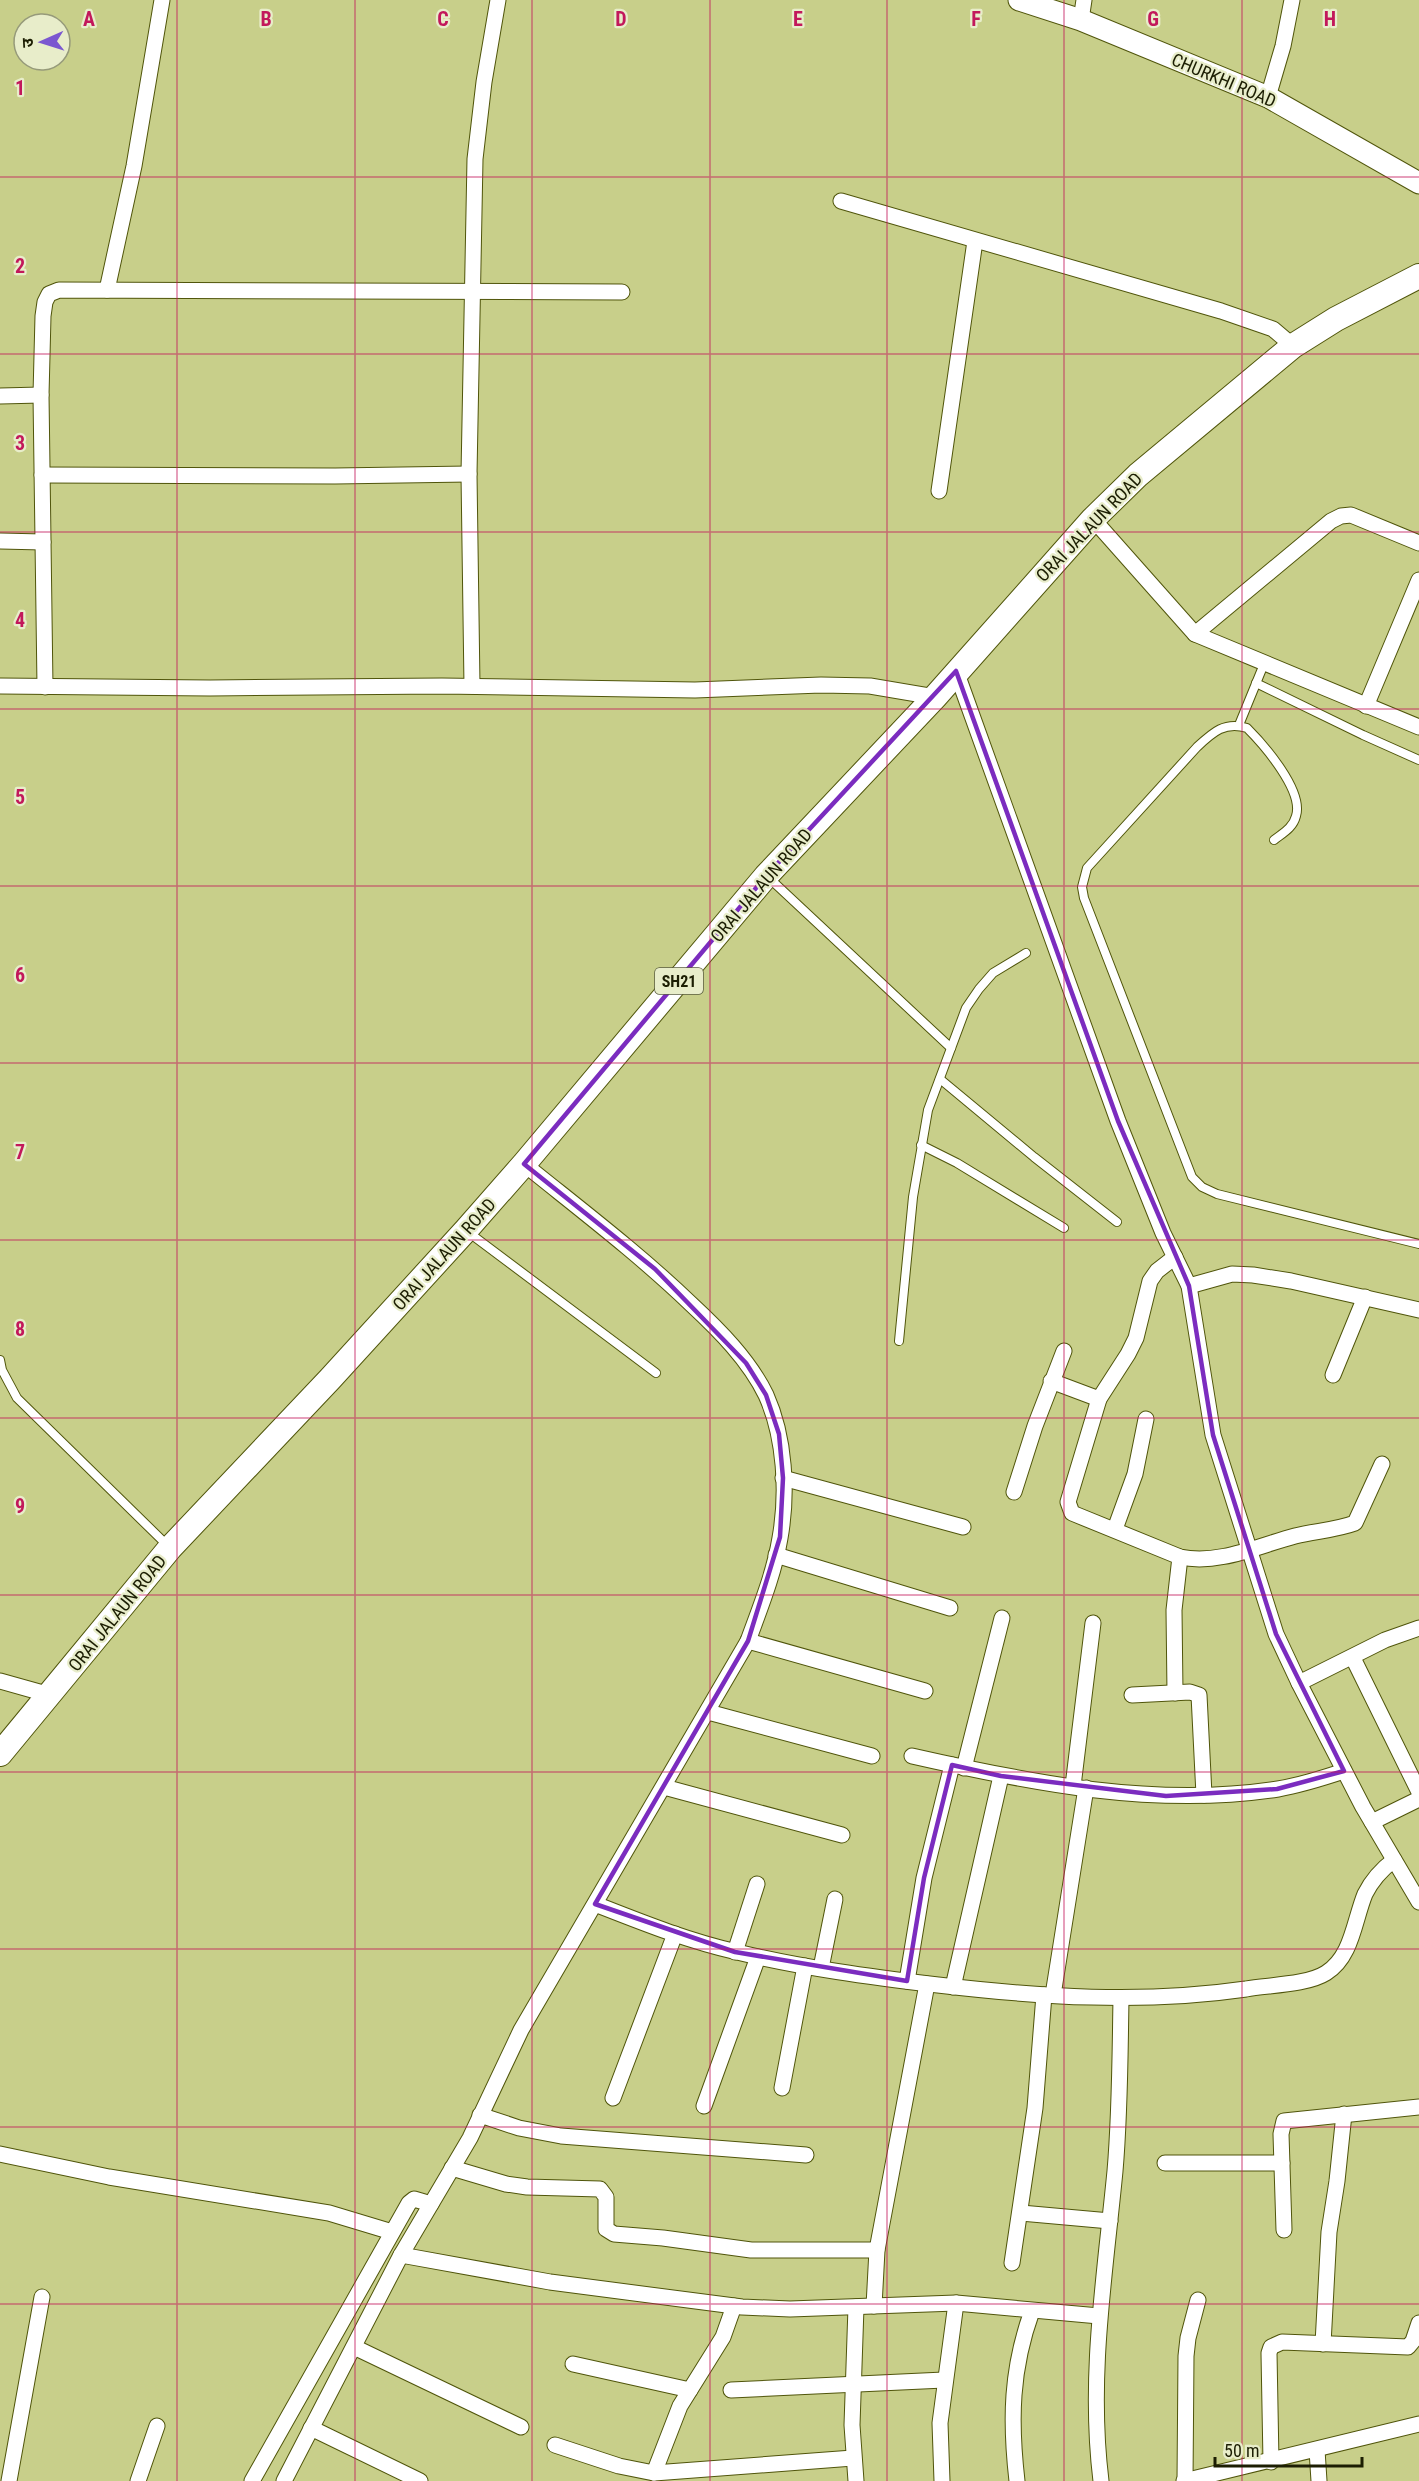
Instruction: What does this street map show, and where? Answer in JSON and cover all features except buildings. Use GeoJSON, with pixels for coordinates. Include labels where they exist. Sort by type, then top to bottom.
{"type":"FeatureCollection","features":[{"type":"Feature","properties":{"kind":"main road","name":"ORAI JALAUN ROAD"},"geometry":{"type":"LineString","coordinates":[[0,1754],[170,1548],[330,1379],[466,1230],[525,1164],[766,876],[934,697],[1093,519],[1138,475],[1293,346],[1336,319],[1419,276]]}},
{"type":"Feature","properties":{"kind":"street"},"geometry":{"type":"LineString","coordinates":[[108,290],[134,166],[162,0]]}},
{"type":"Feature","properties":{"kind":"street"},"geometry":{"type":"LineString","coordinates":[[472,686],[469,474],[475,159],[484,82],[498,0]]}},
{"type":"Feature","properties":{"kind":"street","name":"CHURKHI ROAD"},"geometry":{"type":"LineString","coordinates":[[1019,0],[1082,10],[1268,97],[1419,183]]}},
{"type":"Feature","properties":{"kind":"street"},"geometry":{"type":"LineString","coordinates":[[1268,97],[1283,46],[1292,0]]}},
{"type":"Feature","properties":{"kind":"street"},"geometry":{"type":"LineString","coordinates":[[841,201],[1221,311],[1273,328],[1293,346]]}},
{"type":"Feature","properties":{"kind":"street"},"geometry":{"type":"LineString","coordinates":[[939,491],[975,241]]}},
{"type":"Feature","properties":{"kind":"street"},"geometry":{"type":"LineString","coordinates":[[45,687],[41,395],[43,316],[49,294],[59,290],[622,292]]}},
{"type":"Feature","properties":{"kind":"street"},"geometry":{"type":"LineString","coordinates":[[0,396],[41,395]]}},
{"type":"Feature","properties":{"kind":"street"},"geometry":{"type":"LineString","coordinates":[[42,475],[469,474]]}},
{"type":"Feature","properties":{"kind":"street"},"geometry":{"type":"LineString","coordinates":[[1195,634],[1331,521],[1341,516],[1351,515],[1419,543]]}},
{"type":"Feature","properties":{"kind":"street"},"geometry":{"type":"LineString","coordinates":[[1093,519],[1195,634],[1419,728]]}},
{"type":"Feature","properties":{"kind":"street"},"geometry":{"type":"LineString","coordinates":[[0,541],[43,542]]}},
{"type":"Feature","properties":{"kind":"street"},"geometry":{"type":"LineString","coordinates":[[1366,706],[1419,580]]}},
{"type":"Feature","properties":{"kind":"street"},"geometry":{"type":"LineString","coordinates":[[956,671],[1114,1111],[1189,1286],[1213,1435],[1276,1634],[1371,1821],[1394,1860],[1413,1881],[1419,1902]]}},
{"type":"Feature","properties":{"kind":"street"},"geometry":{"type":"LineString","coordinates":[[0,686],[472,686],[694,690],[870,686],[934,697]]}},
{"type":"Feature","properties":{"kind":"street"},"geometry":{"type":"LineString","coordinates":[[284,2481],[401,2255],[423,2201],[452,2168],[521,2030],[748,1641],[771,1577],[780,1537],[783,1478],[778,1434],[766,1395],[746,1363],[711,1322],[655,1269],[525,1164]]}},
{"type":"Feature","properties":{"kind":"street"},"geometry":{"type":"LineString","coordinates":[[1175,1257],[1157,1271],[1150,1281],[1136,1338],[1099,1399],[1068,1508],[1076,1515],[1180,1557],[1212,1560],[1294,1536],[1355,1523],[1382,1464]]}},
{"type":"Feature","properties":{"kind":"street"},"geometry":{"type":"LineString","coordinates":[[1189,1286],[1232,1274],[1253,1275],[1291,1281],[1419,1310]]}},
{"type":"Feature","properties":{"kind":"street"},"geometry":{"type":"LineString","coordinates":[[1333,1375],[1365,1297]]}},
{"type":"Feature","properties":{"kind":"street"},"geometry":{"type":"LineString","coordinates":[[1014,1492],[1051,1381],[1064,1351]]}},
{"type":"Feature","properties":{"kind":"street"},"geometry":{"type":"LineString","coordinates":[[1051,1381],[1099,1399]]}},
{"type":"Feature","properties":{"kind":"street"},"geometry":{"type":"LineString","coordinates":[[1115,1529],[1135,1474],[1146,1419]]}},
{"type":"Feature","properties":{"kind":"street"},"geometry":{"type":"LineString","coordinates":[[783,1478],[963,1527]]}},
{"type":"Feature","properties":{"kind":"street"},"geometry":{"type":"LineString","coordinates":[[776,1555],[950,1608]]}},
{"type":"Feature","properties":{"kind":"street"},"geometry":{"type":"LineString","coordinates":[[1175,1693],[1174,1610],[1180,1557]]}},
{"type":"Feature","properties":{"kind":"street"},"geometry":{"type":"LineString","coordinates":[[907,1981],[924,1878],[1002,1618]]}},
{"type":"Feature","properties":{"kind":"street"},"geometry":{"type":"LineString","coordinates":[[1012,2263],[1079,1787],[1093,1623]]}},
{"type":"Feature","properties":{"kind":"street"},"geometry":{"type":"LineString","coordinates":[[1299,1683],[1385,1640],[1419,1628]]}},
{"type":"Feature","properties":{"kind":"street"},"geometry":{"type":"LineString","coordinates":[[748,1641],[925,1691]]}},
{"type":"Feature","properties":{"kind":"street"},"geometry":{"type":"LineString","coordinates":[[1353,1658],[1419,1792]]}},
{"type":"Feature","properties":{"kind":"street"},"geometry":{"type":"LineString","coordinates":[[0,1682],[50,1695]]}},
{"type":"Feature","properties":{"kind":"street"},"geometry":{"type":"LineString","coordinates":[[1132,1695],[1196,1693],[1201,1699],[1204,1795]]}},
{"type":"Feature","properties":{"kind":"street"},"geometry":{"type":"LineString","coordinates":[[708,1712],[872,1756]]}},
{"type":"Feature","properties":{"kind":"street"},"geometry":{"type":"LineString","coordinates":[[912,1756],[1001,1776],[1167,1796],[1277,1789],[1344,1771]]}},
{"type":"Feature","properties":{"kind":"street"},"geometry":{"type":"LineString","coordinates":[[954,1987],[1001,1776]]}},
{"type":"Feature","properties":{"kind":"street"},"geometry":{"type":"LineString","coordinates":[[664,1787],[842,1835]]}},
{"type":"Feature","properties":{"kind":"street"},"geometry":{"type":"LineString","coordinates":[[1371,1821],[1419,1798]]}},
{"type":"Feature","properties":{"kind":"street"},"geometry":{"type":"LineString","coordinates":[[595,1904],[675,1934],[735,1952],[805,1966],[927,1984],[1048,1995],[1121,1998],[1182,1996],[1231,1991],[1323,1975],[1337,1966],[1344,1955],[1365,1894],[1381,1870],[1394,1860]]}},
{"type":"Feature","properties":{"kind":"street"},"geometry":{"type":"LineString","coordinates":[[735,1952],[757,1884]]}},
{"type":"Feature","properties":{"kind":"street"},"geometry":{"type":"LineString","coordinates":[[821,1968],[835,1899]]}},
{"type":"Feature","properties":{"kind":"street"},"geometry":{"type":"LineString","coordinates":[[613,2098],[675,1934]]}},
{"type":"Feature","properties":{"kind":"street"},"geometry":{"type":"LineString","coordinates":[[704,2106],[758,1957]]}},
{"type":"Feature","properties":{"kind":"street"},"geometry":{"type":"LineString","coordinates":[[782,2088],[805,1966]]}},
{"type":"Feature","properties":{"kind":"street"},"geometry":{"type":"LineString","coordinates":[[874,2306],[876,2250],[927,1984]]}},
{"type":"Feature","properties":{"kind":"street"},"geometry":{"type":"LineString","coordinates":[[1101,2481],[1096,2415],[1099,2316],[1118,2126],[1121,1998]]}},
{"type":"Feature","properties":{"kind":"street"},"geometry":{"type":"LineString","coordinates":[[1284,2230],[1281,2126],[1284,2121],[1419,2107]]}},
{"type":"Feature","properties":{"kind":"street"},"geometry":{"type":"LineString","coordinates":[[1323,2344],[1329,2232],[1344,2114]]}},
{"type":"Feature","properties":{"kind":"street"},"geometry":{"type":"LineString","coordinates":[[480,2115],[519,2128],[561,2136],[806,2155]]}},
{"type":"Feature","properties":{"kind":"street"},"geometry":{"type":"LineString","coordinates":[[0,2154],[109,2177],[329,2213],[392,2232]]}},
{"type":"Feature","properties":{"kind":"street"},"geometry":{"type":"LineString","coordinates":[[1166,2163],[1282,2163]]}},
{"type":"Feature","properties":{"kind":"street"},"geometry":{"type":"LineString","coordinates":[[452,2168],[506,2184],[528,2187],[600,2189],[606,2197],[606,2229],[614,2234],[751,2250],[876,2250]]}},
{"type":"Feature","properties":{"kind":"street"},"geometry":{"type":"LineString","coordinates":[[252,2481],[392,2232],[410,2203],[423,2201]]}},
{"type":"Feature","properties":{"kind":"street"},"geometry":{"type":"LineString","coordinates":[[1020,2213],[1110,2221]]}},
{"type":"Feature","properties":{"kind":"street"},"geometry":{"type":"LineString","coordinates":[[401,2255],[550,2282],[734,2306],[790,2309],[956,2303],[1099,2316]]}},
{"type":"Feature","properties":{"kind":"street"},"geometry":{"type":"LineString","coordinates":[[9,2481],[42,2297]]}},
{"type":"Feature","properties":{"kind":"street"},"geometry":{"type":"LineString","coordinates":[[1198,2300],[1188,2338],[1186,2356],[1185,2481],[1247,2474],[1271,2462],[1419,2424]]}},
{"type":"Feature","properties":{"kind":"street"},"geometry":{"type":"LineString","coordinates":[[942,2481],[940,2423],[956,2303]]}},
{"type":"Feature","properties":{"kind":"street"},"geometry":{"type":"LineString","coordinates":[[654,2473],[672,2424],[723,2337],[734,2306]]}},
{"type":"Feature","properties":{"kind":"street"},"geometry":{"type":"LineString","coordinates":[[856,2307],[852,2384],[853,2458],[856,2481]]}},
{"type":"Feature","properties":{"kind":"street"},"geometry":{"type":"LineString","coordinates":[[1017,2481],[1013,2426],[1015,2373],[1020,2343],[1032,2311]]}},
{"type":"Feature","properties":{"kind":"street"},"geometry":{"type":"LineString","coordinates":[[1271,2462],[1269,2353],[1271,2347],[1282,2342],[1408,2346],[1413,2341],[1419,2323]]}},
{"type":"Feature","properties":{"kind":"street"},"geometry":{"type":"LineString","coordinates":[[354,2347],[521,2427]]}},
{"type":"Feature","properties":{"kind":"street"},"geometry":{"type":"LineString","coordinates":[[573,2364],[690,2390]]}},
{"type":"Feature","properties":{"kind":"street"},"geometry":{"type":"LineString","coordinates":[[731,2390],[944,2380]]}},
{"type":"Feature","properties":{"kind":"street"},"geometry":{"type":"LineString","coordinates":[[138,2481],[157,2426]]}},
{"type":"Feature","properties":{"kind":"street"},"geometry":{"type":"LineString","coordinates":[[311,2428],[420,2481]]}},
{"type":"Feature","properties":{"kind":"street"},"geometry":{"type":"LineString","coordinates":[[555,2445],[617,2474],[853,2458]]}},
{"type":"Feature","properties":{"kind":"street"},"geometry":{"type":"LineString","coordinates":[[1317,2450],[1319,2481]]}},
{"type":"Feature","properties":{"kind":"lane"},"geometry":{"type":"LineString","coordinates":[[1239,725],[1264,664]]}},
{"type":"Feature","properties":{"kind":"lane"},"geometry":{"type":"LineString","coordinates":[[1256,683],[1363,735],[1419,759]]}},
{"type":"Feature","properties":{"kind":"lane"},"geometry":{"type":"LineString","coordinates":[[1274,840],[1291,827],[1297,815],[1297,802],[1289,783],[1257,737],[1247,728],[1239,725],[1225,726],[1215,730],[1088,868],[1082,887],[1084,898],[1192,1177],[1202,1187],[1216,1194],[1419,1244]]}},
{"type":"Feature","properties":{"kind":"lane"},"geometry":{"type":"LineString","coordinates":[[766,876],[951,1048]]}},
{"type":"Feature","properties":{"kind":"lane"},"geometry":{"type":"LineString","coordinates":[[899,1341],[913,1197],[928,1110],[966,1008],[993,973],[1026,953]]}},
{"type":"Feature","properties":{"kind":"lane"},"geometry":{"type":"LineString","coordinates":[[940,1079],[1034,1157],[1118,1222]]}},
{"type":"Feature","properties":{"kind":"lane"},"geometry":{"type":"LineString","coordinates":[[921,1145],[957,1163],[1064,1228]]}},
{"type":"Feature","properties":{"kind":"lane"},"geometry":{"type":"LineString","coordinates":[[466,1230],[547,1294],[656,1373]]}},
{"type":"Feature","properties":{"kind":"lane"},"geometry":{"type":"LineString","coordinates":[[0,1360],[2,1370],[17,1398],[170,1548]]}},
{"type":"Feature","properties":{"kind":"highlighted area"},"geometry":{"type":"Polygon","coordinates":[[[956,671],[1118,1121],[1189,1286],[1213,1435],[1276,1634],[1344,1771],[1277,1789],[1166,1796],[1001,1776],[952,1765],[924,1878],[907,1981],[735,1952],[595,1904],[748,1641],[780,1537],[783,1478],[779,1434],[766,1395],[746,1363],[655,1269],[524,1164],[766,876],[956,671]]]}}]}
